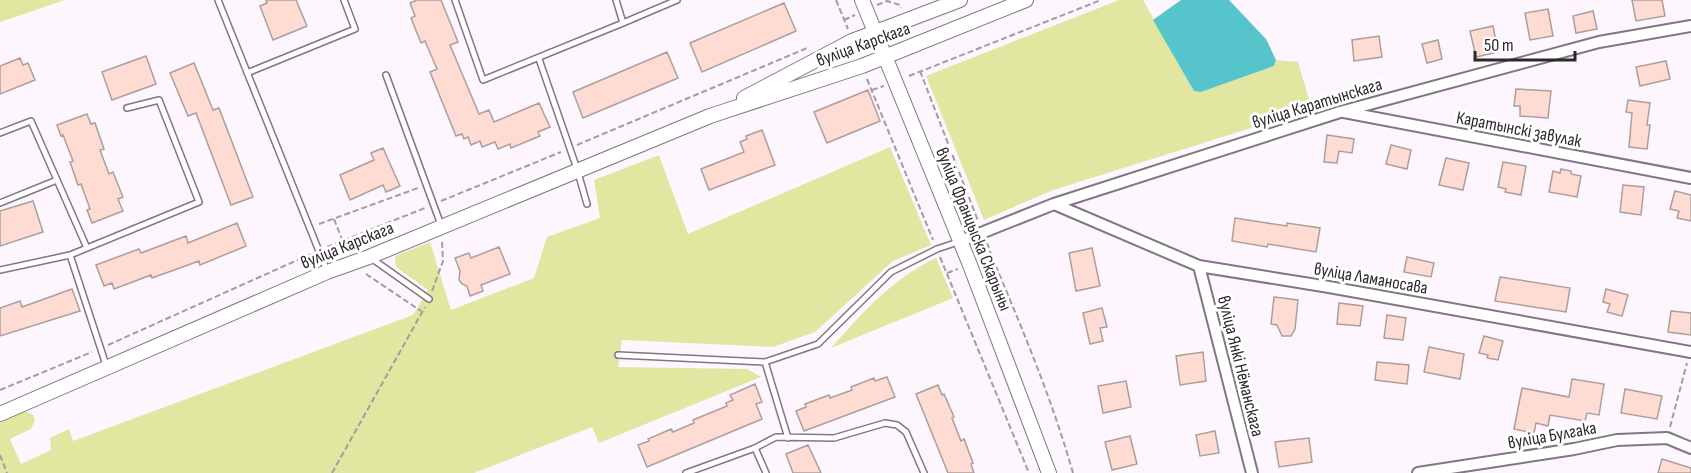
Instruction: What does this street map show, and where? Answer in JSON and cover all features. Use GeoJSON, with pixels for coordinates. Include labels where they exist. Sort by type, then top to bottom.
{"type":"FeatureCollection","features":[{"type":"Feature","properties":{"kind":"street","name":"вуліца Карскага"},"geometry":{"type":"LineString","coordinates":[[710,116],[852,41],[960,0]]}},
{"type":"Feature","properties":{"kind":"street","name":"вуліца Карскага"},"geometry":{"type":"LineString","coordinates":[[0,414],[327,272],[369,257],[577,169],[710,116],[862,66],[1026,0]]}},
{"type":"Feature","properties":{"kind":"street","name":"вуліца Францыска Скарыны"},"geometry":{"type":"LineString","coordinates":[[864,5],[961,241],[1048,473]]}},
{"type":"Feature","properties":{"kind":"street","name":"вуліца Каратынскага"},"geometry":{"type":"LineString","coordinates":[[961,241],[1054,204],[1340,112],[1599,42],[1691,26]]}},
{"type":"Feature","properties":{"kind":"street","name":"Каратынскі завулак"},"geometry":{"type":"LineString","coordinates":[[1340,112],[1691,178]]}},
{"type":"Feature","properties":{"kind":"street","name":"вуліца Ламаносава"},"geometry":{"type":"LineString","coordinates":[[1054,204],[1199,266],[1691,352]]}},
{"type":"Feature","properties":{"kind":"street","name":"вуліца Янкі Нёманскага"},"geometry":{"type":"LineString","coordinates":[[1199,266],[1252,473]]}},
{"type":"Feature","properties":{"kind":"street","name":"вуліца Булгака"},"geometry":{"type":"LineString","coordinates":[[1418,473],[1574,449],[1617,440],[1667,438],[1691,448]]}},
{"type":"Feature","properties":{"kind":"lane"},"geometry":{"type":"LineString","coordinates":[[218,0],[327,272]]}},
{"type":"Feature","properties":{"kind":"lane"},"geometry":{"type":"LineString","coordinates":[[247,73],[355,29],[344,0]]}},
{"type":"Feature","properties":{"kind":"lane"},"geometry":{"type":"LineString","coordinates":[[455,0],[483,80],[677,0]]}},
{"type":"Feature","properties":{"kind":"lane"},"geometry":{"type":"LineString","coordinates":[[615,0],[623,23]]}},
{"type":"Feature","properties":{"kind":"lane"},"geometry":{"type":"LineString","coordinates":[[539,58],[587,204]]}},
{"type":"Feature","properties":{"kind":"lane"},"geometry":{"type":"LineString","coordinates":[[386,75],[442,226]]}},
{"type":"Feature","properties":{"kind":"lane"},"geometry":{"type":"LineString","coordinates":[[0,270],[70,255],[199,202],[159,100],[127,108]]}},
{"type":"Feature","properties":{"kind":"lane"},"geometry":{"type":"LineString","coordinates":[[0,133],[31,121],[87,248]]}},
{"type":"Feature","properties":{"kind":"lane"},"geometry":{"type":"LineString","coordinates":[[0,203],[57,180]]}},
{"type":"Feature","properties":{"kind":"lane"},"geometry":{"type":"LineString","coordinates":[[618,355],[765,362],[818,344],[891,272],[937,249],[961,241]]}},
{"type":"Feature","properties":{"kind":"lane"},"geometry":{"type":"LineString","coordinates":[[70,255],[107,368]]}},
{"type":"Feature","properties":{"kind":"lane"},"geometry":{"type":"LineString","coordinates":[[369,257],[429,299]]}},
{"type":"Feature","properties":{"kind":"lane"},"geometry":{"type":"LineString","coordinates":[[765,362],[788,438]]}},
{"type":"Feature","properties":{"kind":"lane"},"geometry":{"type":"LineString","coordinates":[[686,473],[755,448],[776,437],[834,438],[885,423],[897,425],[906,432],[924,473]]}},
{"type":"Feature","properties":{"kind":"lane"},"geometry":{"type":"LineString","coordinates":[[755,448],[766,473]]}},
{"type":"Feature","properties":{"kind":"path"},"geometry":{"type":"LineString","coordinates":[[836,0],[852,41]]}},
{"type":"Feature","properties":{"kind":"path"},"geometry":{"type":"LineString","coordinates":[[895,81],[1101,0]]}},
{"type":"Feature","properties":{"kind":"path"},"geometry":{"type":"LineString","coordinates":[[864,5],[887,1],[900,5],[906,21]]}},
{"type":"Feature","properties":{"kind":"path"},"geometry":{"type":"LineString","coordinates":[[0,390],[101,348],[319,250],[570,148],[816,44]]}},
{"type":"Feature","properties":{"kind":"path"},"geometry":{"type":"LineString","coordinates":[[862,66],[1029,473]]}},
{"type":"Feature","properties":{"kind":"path"},"geometry":{"type":"LineString","coordinates":[[920,71],[992,257],[1037,364],[1073,473]]}},
{"type":"Feature","properties":{"kind":"path"},"geometry":{"type":"LineString","coordinates":[[310,228],[427,185]]}},
{"type":"Feature","properties":{"kind":"path"},"geometry":{"type":"LineString","coordinates":[[332,473],[429,299],[443,261],[442,226]]}},
{"type":"Feature","properties":{"kind":"path"},"geometry":{"type":"LineString","coordinates":[[947,273],[992,257]]}},
{"type":"Feature","properties":{"kind":"path"},"geometry":{"type":"LineString","coordinates":[[1667,438],[1691,352]]}},
{"type":"Feature","properties":{"kind":"path"},"geometry":{"type":"LineString","coordinates":[[0,455],[7,473]]}},
{"type":"Feature","properties":{"kind":"green space"},"geometry":{"type":"Polygon","coordinates":[[[0,0],[65,0],[0,22],[0,0]]]}},
{"type":"Feature","properties":{"kind":"green space"},"geometry":{"type":"Polygon","coordinates":[[[1119,0],[1143,0],[1194,91],[1201,92],[1274,66],[1276,60],[1298,62],[1312,109],[1053,190],[984,220],[926,76],[1119,0]]]}},
{"type":"Feature","properties":{"kind":"green space"},"geometry":{"type":"Polygon","coordinates":[[[890,147],[931,245],[893,261],[815,332],[773,347],[622,340],[618,367],[747,369],[761,377],[599,443],[592,427],[474,473],[0,473],[0,422],[25,411],[33,415],[35,421],[31,429],[10,439],[21,464],[51,450],[50,438],[69,429],[73,441],[413,315],[428,290],[396,267],[395,256],[430,242],[451,310],[534,278],[547,237],[600,218],[594,180],[659,155],[688,234],[890,147]]]}},
{"type":"Feature","properties":{"kind":"green space"},"geometry":{"type":"Polygon","coordinates":[[[936,258],[953,298],[831,348],[892,286],[920,266],[936,258]]]}},
{"type":"Feature","properties":{"kind":"water"},"geometry":{"type":"Polygon","coordinates":[[[1181,0],[1229,0],[1266,39],[1276,60],[1274,66],[1201,92],[1194,91],[1153,20],[1181,0]]]}},
{"type":"Feature","properties":{"kind":"building"},"geometry":{"type":"Polygon","coordinates":[[[266,0],[296,0],[307,26],[273,40],[260,6],[267,3],[266,0]]]}},
{"type":"Feature","properties":{"kind":"building"},"geometry":{"type":"Polygon","coordinates":[[[417,0],[441,0],[458,42],[450,45],[479,114],[489,110],[494,122],[539,103],[550,127],[538,132],[540,136],[511,148],[510,144],[498,149],[495,142],[482,147],[480,141],[471,145],[468,137],[464,139],[462,134],[456,136],[430,72],[437,69],[425,41],[421,43],[411,18],[415,16],[410,3],[417,0]]]}},
{"type":"Feature","properties":{"kind":"building"},"geometry":{"type":"Polygon","coordinates":[[[1632,0],[1662,0],[1665,16],[1636,21],[1632,0]]]}},
{"type":"Feature","properties":{"kind":"building"},"geometry":{"type":"Polygon","coordinates":[[[784,3],[796,31],[702,72],[690,43],[784,3]]]}},
{"type":"Feature","properties":{"kind":"building"},"geometry":{"type":"Polygon","coordinates":[[[1548,9],[1553,36],[1530,40],[1525,13],[1548,9]]]}},
{"type":"Feature","properties":{"kind":"building"},"geometry":{"type":"Polygon","coordinates":[[[1593,11],[1597,29],[1576,33],[1573,16],[1593,11]]]}},
{"type":"Feature","properties":{"kind":"building"},"geometry":{"type":"Polygon","coordinates":[[[1493,26],[1498,52],[1476,57],[1470,31],[1493,26]]]}},
{"type":"Feature","properties":{"kind":"building"},"geometry":{"type":"Polygon","coordinates":[[[1379,36],[1382,57],[1354,61],[1352,40],[1379,36]]]}},
{"type":"Feature","properties":{"kind":"building"},"geometry":{"type":"Polygon","coordinates":[[[1438,40],[1442,59],[1427,63],[1422,44],[1438,40]]]}},
{"type":"Feature","properties":{"kind":"building"},"geometry":{"type":"Polygon","coordinates":[[[667,52],[678,78],[583,118],[573,92],[667,52]]]}},
{"type":"Feature","properties":{"kind":"building"},"geometry":{"type":"Polygon","coordinates":[[[146,56],[156,84],[112,100],[102,72],[146,56]]]}},
{"type":"Feature","properties":{"kind":"building"},"geometry":{"type":"Polygon","coordinates":[[[20,58],[23,65],[28,63],[35,80],[0,94],[0,66],[20,58]]]}},
{"type":"Feature","properties":{"kind":"building"},"geometry":{"type":"Polygon","coordinates":[[[1666,61],[1670,79],[1640,86],[1636,67],[1666,61]]]}},
{"type":"Feature","properties":{"kind":"building"},"geometry":{"type":"Polygon","coordinates":[[[194,63],[213,110],[219,108],[253,197],[231,205],[196,113],[188,116],[170,73],[194,63]]]}},
{"type":"Feature","properties":{"kind":"building"},"geometry":{"type":"Polygon","coordinates":[[[1516,89],[1551,91],[1548,118],[1520,116],[1520,106],[1514,106],[1516,89]]]}},
{"type":"Feature","properties":{"kind":"building"},"geometry":{"type":"Polygon","coordinates":[[[868,90],[880,121],[827,143],[814,112],[868,90]]]}},
{"type":"Feature","properties":{"kind":"building"},"geometry":{"type":"Polygon","coordinates":[[[1628,100],[1650,103],[1647,149],[1629,147],[1632,113],[1626,112],[1628,100]]]}},
{"type":"Feature","properties":{"kind":"building"},"geometry":{"type":"Polygon","coordinates":[[[87,114],[91,124],[95,123],[104,149],[100,150],[109,174],[113,172],[123,197],[118,199],[123,211],[92,223],[87,210],[90,209],[81,184],[78,185],[70,162],[73,161],[57,125],[87,114]]]}},
{"type":"Feature","properties":{"kind":"building"},"geometry":{"type":"Polygon","coordinates":[[[762,130],[775,165],[709,190],[701,169],[744,152],[740,142],[747,139],[746,136],[762,130]]]}},
{"type":"Feature","properties":{"kind":"building"},"geometry":{"type":"Polygon","coordinates":[[[1327,135],[1354,139],[1352,153],[1339,151],[1337,163],[1324,162],[1327,135]]]}},
{"type":"Feature","properties":{"kind":"building"},"geometry":{"type":"Polygon","coordinates":[[[1391,145],[1411,150],[1407,169],[1386,164],[1391,145]]]}},
{"type":"Feature","properties":{"kind":"building"},"geometry":{"type":"Polygon","coordinates":[[[383,148],[400,186],[386,192],[383,185],[350,200],[340,175],[374,160],[371,153],[383,148]]]}},
{"type":"Feature","properties":{"kind":"building"},"geometry":{"type":"Polygon","coordinates":[[[1446,158],[1469,163],[1463,190],[1439,185],[1446,158]]]}},
{"type":"Feature","properties":{"kind":"building"},"geometry":{"type":"Polygon","coordinates":[[[1503,162],[1526,166],[1521,195],[1505,192],[1506,189],[1498,187],[1503,162]]]}},
{"type":"Feature","properties":{"kind":"building"},"geometry":{"type":"Polygon","coordinates":[[[1561,169],[1581,176],[1577,197],[1549,192],[1553,171],[1560,173],[1561,169]]]}},
{"type":"Feature","properties":{"kind":"building"},"geometry":{"type":"Polygon","coordinates":[[[1623,185],[1644,187],[1641,215],[1620,212],[1623,185]]]}},
{"type":"Feature","properties":{"kind":"building"},"geometry":{"type":"Polygon","coordinates":[[[1675,191],[1691,195],[1691,221],[1677,218],[1679,211],[1670,209],[1675,191]]]}},
{"type":"Feature","properties":{"kind":"building"},"geometry":{"type":"Polygon","coordinates":[[[33,201],[43,232],[0,246],[0,211],[33,201]]]}},
{"type":"Feature","properties":{"kind":"building"},"geometry":{"type":"Polygon","coordinates":[[[1235,218],[1287,226],[1287,223],[1320,228],[1316,252],[1232,241],[1235,218]]]}},
{"type":"Feature","properties":{"kind":"building"},"geometry":{"type":"Polygon","coordinates":[[[237,223],[246,246],[200,265],[199,261],[114,289],[112,283],[104,286],[96,265],[139,249],[141,253],[186,236],[188,243],[237,223]]]}},
{"type":"Feature","properties":{"kind":"building"},"geometry":{"type":"Polygon","coordinates":[[[499,247],[510,274],[481,285],[483,291],[470,296],[467,286],[459,280],[460,271],[455,258],[469,253],[471,258],[499,247]]]}},
{"type":"Feature","properties":{"kind":"building"},"geometry":{"type":"Polygon","coordinates":[[[1092,248],[1100,286],[1076,291],[1069,253],[1092,248]]]}},
{"type":"Feature","properties":{"kind":"building"},"geometry":{"type":"Polygon","coordinates":[[[1407,257],[1434,263],[1431,277],[1404,272],[1407,257]]]}},
{"type":"Feature","properties":{"kind":"building"},"geometry":{"type":"Polygon","coordinates":[[[1500,277],[1570,288],[1566,312],[1495,301],[1500,277]]]}},
{"type":"Feature","properties":{"kind":"building"},"geometry":{"type":"Polygon","coordinates":[[[72,289],[80,311],[0,336],[0,308],[20,301],[22,307],[72,289]]]}},
{"type":"Feature","properties":{"kind":"building"},"geometry":{"type":"Polygon","coordinates":[[[1606,289],[1628,295],[1622,316],[1607,312],[1610,304],[1603,302],[1606,289]]]}},
{"type":"Feature","properties":{"kind":"building"},"geometry":{"type":"Polygon","coordinates":[[[1274,297],[1298,300],[1295,329],[1291,336],[1282,336],[1277,325],[1271,324],[1274,297]]]}},
{"type":"Feature","properties":{"kind":"building"},"geometry":{"type":"Polygon","coordinates":[[[1339,303],[1363,306],[1360,326],[1337,324],[1339,303]]]}},
{"type":"Feature","properties":{"kind":"building"},"geometry":{"type":"Polygon","coordinates":[[[1102,308],[1107,327],[1100,328],[1103,341],[1090,344],[1083,313],[1102,308]]]}},
{"type":"Feature","properties":{"kind":"building"},"geometry":{"type":"Polygon","coordinates":[[[1671,311],[1691,313],[1691,335],[1668,332],[1671,311]]]}},
{"type":"Feature","properties":{"kind":"building"},"geometry":{"type":"Polygon","coordinates":[[[1387,315],[1406,318],[1403,340],[1384,338],[1387,315]]]}},
{"type":"Feature","properties":{"kind":"building"},"geometry":{"type":"Polygon","coordinates":[[[1484,336],[1503,341],[1498,360],[1487,358],[1488,355],[1479,353],[1484,336]]]}},
{"type":"Feature","properties":{"kind":"building"},"geometry":{"type":"Polygon","coordinates":[[[1429,347],[1464,354],[1460,379],[1424,372],[1429,347]]]}},
{"type":"Feature","properties":{"kind":"building"},"geometry":{"type":"Polygon","coordinates":[[[1203,352],[1206,381],[1180,385],[1176,356],[1203,352]]]}},
{"type":"Feature","properties":{"kind":"building"},"geometry":{"type":"Polygon","coordinates":[[[1377,362],[1409,365],[1407,384],[1375,380],[1377,362]]]}},
{"type":"Feature","properties":{"kind":"building"},"geometry":{"type":"Polygon","coordinates":[[[887,377],[895,397],[804,431],[796,411],[806,407],[805,404],[852,390],[851,387],[874,378],[875,381],[887,377]]]}},
{"type":"Feature","properties":{"kind":"building"},"geometry":{"type":"Polygon","coordinates":[[[1572,379],[1604,384],[1599,415],[1587,413],[1585,421],[1550,415],[1548,426],[1536,423],[1534,433],[1514,429],[1522,388],[1569,397],[1572,379]]]}},
{"type":"Feature","properties":{"kind":"building"},"geometry":{"type":"Polygon","coordinates":[[[1126,381],[1131,407],[1103,413],[1098,386],[1126,381]]]}},
{"type":"Feature","properties":{"kind":"building"},"geometry":{"type":"Polygon","coordinates":[[[755,384],[762,402],[756,404],[762,419],[647,467],[638,445],[671,429],[673,432],[694,423],[693,420],[727,406],[726,403],[733,400],[730,395],[755,384]]]}},
{"type":"Feature","properties":{"kind":"building"},"geometry":{"type":"Polygon","coordinates":[[[938,385],[954,417],[952,418],[961,441],[964,439],[973,463],[971,464],[974,473],[948,473],[916,394],[938,385]]]}},
{"type":"Feature","properties":{"kind":"building"},"geometry":{"type":"Polygon","coordinates":[[[1625,389],[1662,396],[1657,419],[1621,413],[1625,389]]]}},
{"type":"Feature","properties":{"kind":"building"},"geometry":{"type":"Polygon","coordinates":[[[1215,431],[1219,453],[1200,456],[1196,435],[1215,431]]]}},
{"type":"Feature","properties":{"kind":"building"},"geometry":{"type":"Polygon","coordinates":[[[1130,436],[1137,464],[1112,470],[1105,442],[1130,436]]]}},
{"type":"Feature","properties":{"kind":"building"},"geometry":{"type":"Polygon","coordinates":[[[1309,438],[1312,462],[1279,467],[1275,442],[1309,438]]]}},
{"type":"Feature","properties":{"kind":"building"},"geometry":{"type":"Polygon","coordinates":[[[808,445],[821,473],[793,473],[786,454],[808,445]]]}},
{"type":"Feature","properties":{"kind":"building"},"geometry":{"type":"Polygon","coordinates":[[[1662,459],[1691,468],[1691,473],[1658,473],[1662,459]]]}}]}
